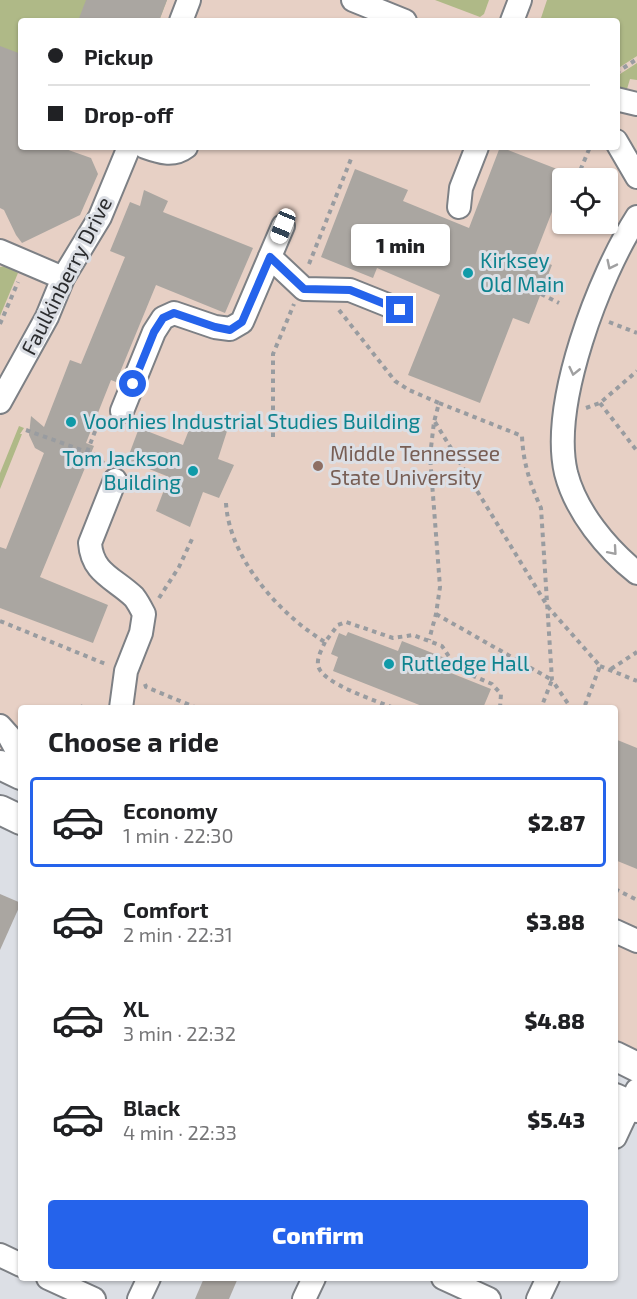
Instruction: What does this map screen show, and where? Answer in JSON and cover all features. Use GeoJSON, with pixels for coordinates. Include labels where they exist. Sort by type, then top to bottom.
{"type":"FeatureCollection","features":[{"type":"Feature","properties":{"kind":"main road"},"geometry":{"type":"LineString","coordinates":[[0,765],[18,774]]}},
{"type":"Feature","properties":{"kind":"main road"},"geometry":{"type":"LineString","coordinates":[[0,810],[18,819]]}},
{"type":"Feature","properties":{"kind":"main road"},"geometry":{"type":"LineString","coordinates":[[618,1058],[637,1067]]}},
{"type":"Feature","properties":{"kind":"street"},"geometry":{"type":"LineString","coordinates":[[182,18],[189,0]]}},
{"type":"Feature","properties":{"kind":"street"},"geometry":{"type":"LineString","coordinates":[[353,0],[398,18]]}},
{"type":"Feature","properties":{"kind":"street"},"geometry":{"type":"LineString","coordinates":[[513,18],[520,0]]}},
{"type":"Feature","properties":{"kind":"street"},"geometry":{"type":"LineString","coordinates":[[620,100],[637,104]]}},
{"type":"Feature","properties":{"kind":"street"},"geometry":{"type":"LineString","coordinates":[[620,148],[637,177]]}},
{"type":"Feature","properties":{"kind":"street","name":"Faulkinberry Drive"},"geometry":{"type":"LineString","coordinates":[[0,402],[47,317],[63,278],[100,217],[128,150]]}},
{"type":"Feature","properties":{"kind":"street"},"geometry":{"type":"LineString","coordinates":[[154,150],[175,153],[180,150]]}},
{"type":"Feature","properties":{"kind":"street"},"geometry":{"type":"LineString","coordinates":[[459,207],[461,188],[476,150]]}},
{"type":"Feature","properties":{"kind":"street"},"geometry":{"type":"LineString","coordinates":[[637,217],[607,275],[579,349],[564,416],[562,445],[567,475],[580,506],[597,532],[619,558],[637,573]]}},
{"type":"Feature","properties":{"kind":"street"},"geometry":{"type":"LineString","coordinates":[[122,411],[154,332],[163,318],[174,313],[230,330],[242,322],[283,226]]}},
{"type":"Feature","properties":{"kind":"street"},"geometry":{"type":"LineString","coordinates":[[0,250],[63,278]]}},
{"type":"Feature","properties":{"kind":"street"},"geometry":{"type":"LineString","coordinates":[[270,257],[304,289],[350,290],[400,310]]}},
{"type":"Feature","properties":{"kind":"street"},"geometry":{"type":"LineString","coordinates":[[115,480],[90,543],[91,554],[97,568],[135,598],[144,614],[141,633],[126,671],[121,705]]}},
{"type":"Feature","properties":{"kind":"street"},"geometry":{"type":"LineString","coordinates":[[0,726],[9,736],[18,752]]}},
{"type":"Feature","properties":{"kind":"street"},"geometry":{"type":"LineString","coordinates":[[618,932],[637,941]]}},
{"type":"Feature","properties":{"kind":"street"},"geometry":{"type":"LineString","coordinates":[[618,1130],[630,1100]]}},
{"type":"Feature","properties":{"kind":"street"},"geometry":{"type":"LineString","coordinates":[[0,1256],[18,1264]]}},
{"type":"Feature","properties":{"kind":"street"},"geometry":{"type":"LineString","coordinates":[[55,1281],[94,1299]]}},
{"type":"Feature","properties":{"kind":"street"},"geometry":{"type":"LineString","coordinates":[[139,1299],[148,1281]]}},
{"type":"Feature","properties":{"kind":"street"},"geometry":{"type":"LineString","coordinates":[[304,1299],[313,1281]]}},
{"type":"Feature","properties":{"kind":"street"},"geometry":{"type":"LineString","coordinates":[[450,1281],[489,1299]]}},
{"type":"Feature","properties":{"kind":"street"},"geometry":{"type":"LineString","coordinates":[[538,1299],[547,1281]]}},
{"type":"Feature","properties":{"kind":"path"},"geometry":{"type":"LineString","coordinates":[[620,70],[637,59]]}},
{"type":"Feature","properties":{"kind":"path"},"geometry":{"type":"LineString","coordinates":[[581,168],[589,150]]}},
{"type":"Feature","properties":{"kind":"path"},"geometry":{"type":"LineString","coordinates":[[308,268],[351,159]]}},
{"type":"Feature","properties":{"kind":"path"},"geometry":{"type":"LineString","coordinates":[[0,324],[19,280]]}},
{"type":"Feature","properties":{"kind":"path"},"geometry":{"type":"LineString","coordinates":[[273,437],[273,354],[298,294]]}},
{"type":"Feature","properties":{"kind":"path"},"geometry":{"type":"LineString","coordinates":[[541,294],[560,303]]}},
{"type":"Feature","properties":{"kind":"path"},"geometry":{"type":"LineString","coordinates":[[337,307],[395,381],[439,403],[522,436],[523,459],[541,508],[552,680],[542,705]]}},
{"type":"Feature","properties":{"kind":"path"},"geometry":{"type":"LineString","coordinates":[[605,321],[637,333]]}},
{"type":"Feature","properties":{"kind":"path"},"geometry":{"type":"LineString","coordinates":[[564,416],[600,403],[637,371]]}},
{"type":"Feature","properties":{"kind":"path"},"geometry":{"type":"LineString","coordinates":[[429,640],[440,587],[430,456],[439,403]]}},
{"type":"Feature","properties":{"kind":"path"},"geometry":{"type":"LineString","coordinates":[[600,403],[637,452]]}},
{"type":"Feature","properties":{"kind":"path"},"geometry":{"type":"LineString","coordinates":[[434,422],[548,607],[600,666],[637,681]]}},
{"type":"Feature","properties":{"kind":"path"},"geometry":{"type":"LineString","coordinates":[[26,430],[98,456],[115,480]]}},
{"type":"Feature","properties":{"kind":"path"},"geometry":{"type":"LineString","coordinates":[[226,503],[226,514],[236,540],[258,579],[279,607],[305,630],[325,642]]}},
{"type":"Feature","properties":{"kind":"path"},"geometry":{"type":"LineString","coordinates":[[144,614],[163,595],[192,539]]}},
{"type":"Feature","properties":{"kind":"path"},"geometry":{"type":"LineString","coordinates":[[436,614],[552,680],[569,705]]}},
{"type":"Feature","properties":{"kind":"path"},"geometry":{"type":"LineString","coordinates":[[0,621],[141,677],[146,687],[190,705]]}},
{"type":"Feature","properties":{"kind":"path"},"geometry":{"type":"LineString","coordinates":[[387,705],[323,676],[318,667],[318,658],[325,642],[338,625],[346,622],[393,638],[413,635],[442,646],[457,669],[492,684],[501,694],[500,705]]}},
{"type":"Feature","properties":{"kind":"path"},"geometry":{"type":"LineString","coordinates":[[610,670],[637,652]]}},
{"type":"Feature","properties":{"kind":"path"},"geometry":{"type":"LineString","coordinates":[[585,705],[600,666]]}},
{"type":"Feature","properties":{"kind":"path"},"geometry":{"type":"LineString","coordinates":[[618,890],[637,900]]}},
{"type":"Feature","properties":{"kind":"shaded area","name":"Middle Tennessee State University"},"geometry":{"type":"Polygon","coordinates":[[[0,0],[637,0],[637,1061],[618,1052],[618,705],[18,705],[18,773],[0,765],[0,0]]]}},
{"type":"Feature","properties":{"kind":"green space"},"geometry":{"type":"Polygon","coordinates":[[[0,0],[167,0],[160,18],[18,18],[18,150],[0,166],[0,0]]]}},
{"type":"Feature","properties":{"kind":"green space"},"geometry":{"type":"Polygon","coordinates":[[[435,0],[489,0],[484,14],[480,17],[435,0]]]}},
{"type":"Feature","properties":{"kind":"green space"},"geometry":{"type":"Polygon","coordinates":[[[547,0],[637,0],[637,56],[620,67],[620,18],[541,18],[547,0]]]}},
{"type":"Feature","properties":{"kind":"green space"},"geometry":{"type":"Polygon","coordinates":[[[637,63],[637,80],[630,79],[627,89],[620,88],[620,74],[637,63]]]}},
{"type":"Feature","properties":{"kind":"green space"},"geometry":{"type":"Polygon","coordinates":[[[5,266],[18,273],[0,316],[0,267],[5,266]]]}},
{"type":"Feature","properties":{"kind":"green space"},"geometry":{"type":"Polygon","coordinates":[[[19,426],[24,428],[0,489],[0,473],[19,426]]]}},
{"type":"Feature","properties":{"kind":"building"},"geometry":{"type":"Polygon","coordinates":[[[86,0],[167,0],[160,18],[79,18],[86,0]]]}},
{"type":"Feature","properties":{"kind":"building"},"geometry":{"type":"Polygon","coordinates":[[[0,46],[18,53],[18,150],[68,150],[91,158],[98,174],[80,215],[22,243],[4,210],[0,208],[0,46]]]}},
{"type":"Feature","properties":{"kind":"building","name":"Kirksey Old Main"},"geometry":{"type":"Polygon","coordinates":[[[499,150],[508,150],[554,168],[552,168],[552,212],[534,258],[552,265],[529,324],[513,318],[480,403],[408,375],[440,295],[377,268],[373,278],[321,257],[355,169],[408,190],[403,201],[469,228],[499,150]]]}},
{"type":"Feature","properties":{"kind":"building","name":"Voorhies Industrial Studies Building"},"geometry":{"type":"Polygon","coordinates":[[[144,190],[168,201],[163,212],[253,248],[225,313],[156,285],[116,382],[111,380],[86,443],[94,446],[40,577],[108,605],[93,643],[0,608],[0,547],[6,549],[44,453],[35,448],[29,435],[31,416],[44,427],[70,360],[81,364],[125,257],[110,251],[130,202],[140,206],[144,190]]]}},
{"type":"Feature","properties":{"kind":"building","name":"Tom Jackson Building"},"geometry":{"type":"Polygon","coordinates":[[[196,412],[229,425],[218,459],[234,465],[219,498],[203,492],[190,527],[156,511],[169,477],[127,460],[139,428],[183,445],[196,412]]]}},
{"type":"Feature","properties":{"kind":"building","name":"Rutledge Hall"},"geometry":{"type":"Polygon","coordinates":[[[348,632],[398,651],[402,641],[445,658],[441,669],[491,689],[484,705],[419,705],[333,671],[338,657],[331,654],[339,633],[346,636],[348,632]]]}},
{"type":"Feature","properties":{"kind":"building"},"geometry":{"type":"Polygon","coordinates":[[[618,740],[637,748],[637,869],[618,861],[618,740]]]}},
{"type":"Feature","properties":{"kind":"building"},"geometry":{"type":"Polygon","coordinates":[[[0,894],[18,902],[18,910],[0,950],[0,894]]]}},
{"type":"Feature","properties":{"kind":"building"},"geometry":{"type":"Polygon","coordinates":[[[203,1281],[237,1281],[229,1299],[195,1299],[203,1281]]]}},
{"type":"Feature","properties":{"kind":"place","name":"Kirksey Old Main"},"geometry":{"type":"Point","coordinates":[468,273]}},
{"type":"Feature","properties":{"kind":"place","name":"Voorhies Industrial Studies Building"},"geometry":{"type":"Point","coordinates":[71,422]}},
{"type":"Feature","properties":{"kind":"place","name":"Middle Tennessee State University"},"geometry":{"type":"Point","coordinates":[318,466]}},
{"type":"Feature","properties":{"kind":"place","name":"Tom Jackson Building"},"geometry":{"type":"Point","coordinates":[193,471]}},
{"type":"Feature","properties":{"kind":"place","name":"Rutledge Hall"},"geometry":{"type":"Point","coordinates":[389,664]}},
{"type":"Feature","properties":{"kind":"route"},"geometry":{"type":"LineString","coordinates":[[133,384],[154,332],[163,318],[174,313],[230,330],[242,322],[270,257],[304,289],[350,290],[400,310]]}}]}
